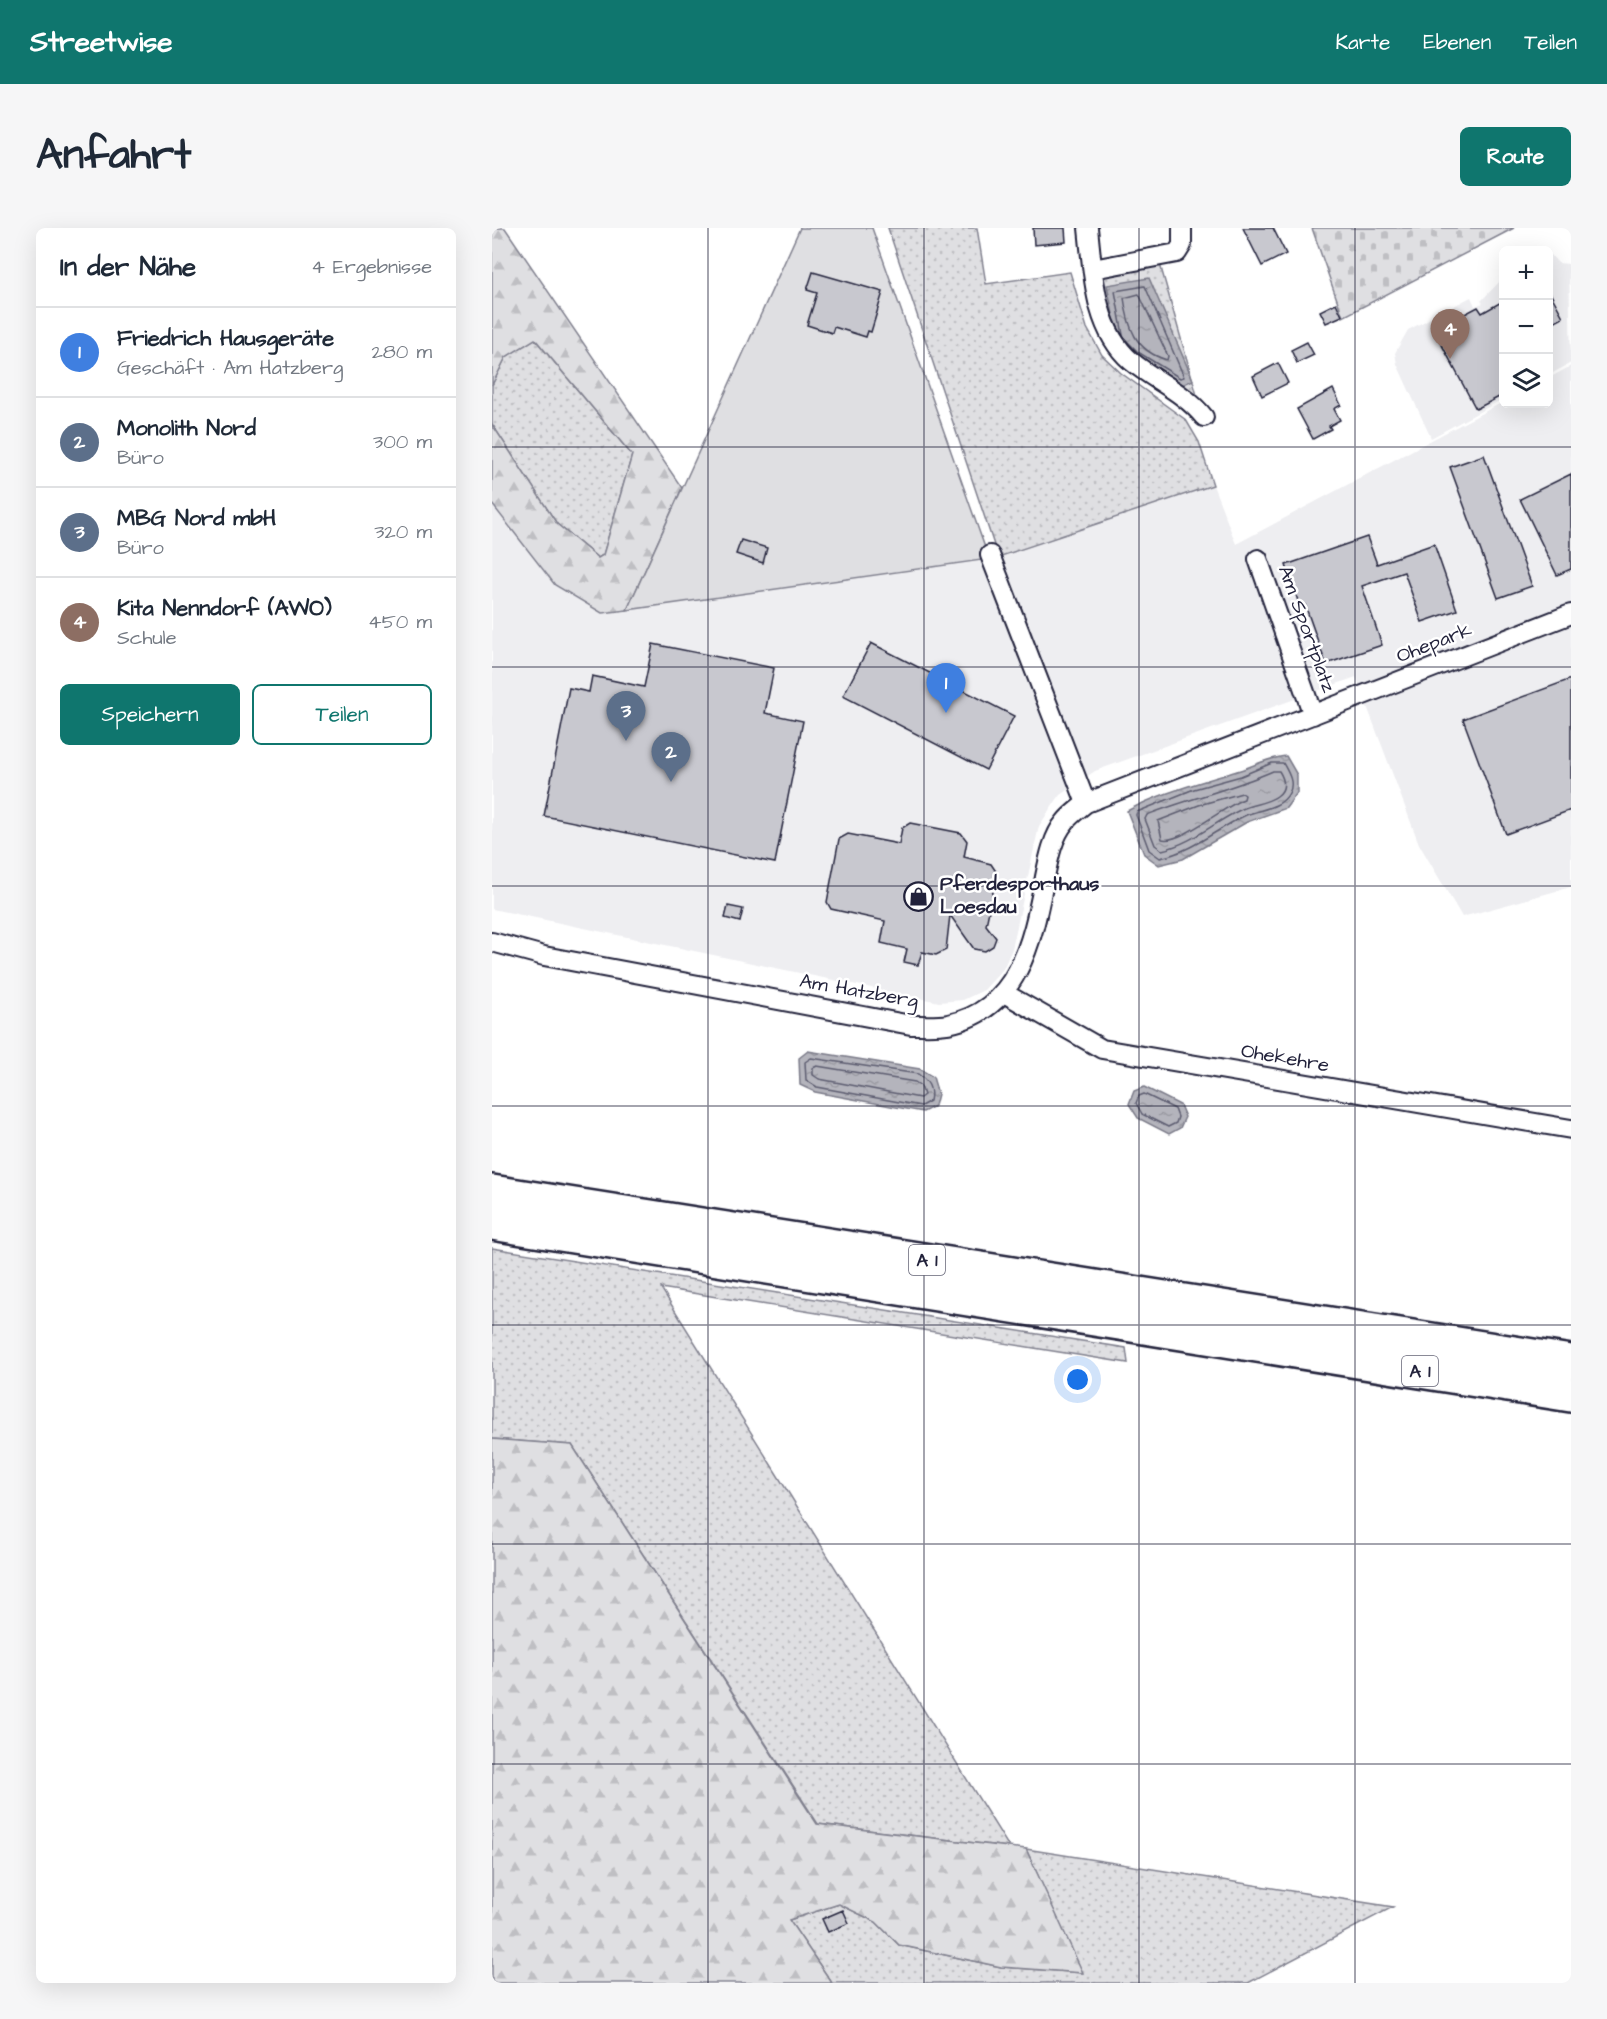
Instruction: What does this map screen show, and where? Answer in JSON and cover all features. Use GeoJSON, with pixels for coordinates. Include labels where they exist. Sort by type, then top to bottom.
{"type":"FeatureCollection","features":[{"type":"Feature","properties":{"kind":"highway","name":"A 1"},"geometry":{"type":"LineString","coordinates":[[492,1192],[1571,1362]]}},
{"type":"Feature","properties":{"kind":"highway","name":"A 1"},"geometry":{"type":"LineString","coordinates":[[492,1223],[1571,1395]]}},
{"type":"Feature","properties":{"kind":"street"},"geometry":{"type":"LineString","coordinates":[[1088,228],[1101,314],[1111,336],[1130,360],[1192,402],[1204,417]]}},
{"type":"Feature","properties":{"kind":"street"},"geometry":{"type":"LineString","coordinates":[[1093,269],[1177,253],[1182,245],[1182,228]]}},
{"type":"Feature","properties":{"kind":"street"},"geometry":{"type":"LineString","coordinates":[[990,555],[1086,803]]}},
{"type":"Feature","properties":{"kind":"street","name":"Am Sportplatz"},"geometry":{"type":"LineString","coordinates":[[1257,559],[1313,715]]}},
{"type":"Feature","properties":{"kind":"street","name":"Ohepark"},"geometry":{"type":"LineString","coordinates":[[1313,715],[1571,614]]}},
{"type":"Feature","properties":{"kind":"street","name":"Am Hatzberg"},"geometry":{"type":"LineString","coordinates":[[492,942],[544,956],[911,1025],[947,1024],[977,1014],[1004,993],[1022,965],[1033,934],[1049,855],[1064,822],[1086,803],[1313,715]]}},
{"type":"Feature","properties":{"kind":"street","name":"Ohekehre"},"geometry":{"type":"LineString","coordinates":[[1004,993],[1102,1049],[1571,1129]]}},
{"type":"Feature","properties":{"kind":"shaded area"},"geometry":{"type":"Polygon","coordinates":[[[1553,257],[1558,263],[1569,264],[1571,363],[1553,373],[1553,257]]]}},
{"type":"Feature","properties":{"kind":"shaded area"},"geometry":{"type":"Polygon","coordinates":[[[1499,282],[1499,401],[1431,438],[1397,364],[1395,353],[1408,330],[1471,297],[1475,306],[1483,303],[1481,301],[1499,282]]]}},
{"type":"Feature","properties":{"kind":"shaded area"},"geometry":{"type":"Polygon","coordinates":[[[1571,366],[1571,887],[1462,917],[1419,844],[1356,677],[1095,771],[1060,795],[1039,826],[1012,949],[1003,969],[984,990],[963,1000],[939,1002],[492,909],[492,504],[555,585],[602,613],[998,557],[1213,485],[1236,544],[1499,404],[1499,408],[1553,408],[1553,376],[1571,366]]]}},
{"type":"Feature","properties":{"kind":"green space"},"geometry":{"type":"Polygon","coordinates":[[[492,228],[505,228],[682,488],[627,610],[602,613],[555,585],[492,504],[492,424],[557,524],[598,558],[603,555],[632,455],[535,339],[506,357],[492,385],[492,228]]]}},
{"type":"Feature","properties":{"kind":"green space"},"geometry":{"type":"Polygon","coordinates":[[[800,228],[872,228],[989,559],[627,610],[800,228]]]}},
{"type":"Feature","properties":{"kind":"green space"},"geometry":{"type":"Polygon","coordinates":[[[888,228],[977,228],[986,284],[1070,272],[1087,328],[1102,355],[1121,373],[1186,420],[1199,442],[1213,485],[998,557],[888,228]]]}},
{"type":"Feature","properties":{"kind":"green space"},"geometry":{"type":"Polygon","coordinates":[[[1312,228],[1514,228],[1343,317],[1312,228]]]}},
{"type":"Feature","properties":{"kind":"green space"},"geometry":{"type":"Polygon","coordinates":[[[1158,257],[1202,413],[1112,336],[1094,270],[1158,257]]]}},
{"type":"Feature","properties":{"kind":"green space"},"geometry":{"type":"Polygon","coordinates":[[[534,338],[632,455],[603,555],[598,558],[557,524],[492,424],[492,385],[506,357],[534,338]]]}},
{"type":"Feature","properties":{"kind":"green space"},"geometry":{"type":"Polygon","coordinates":[[[492,1248],[1126,1348],[1128,1363],[661,1288],[1009,1847],[818,1824],[572,1445],[492,1439],[492,1248]]]}},
{"type":"Feature","properties":{"kind":"green space"},"geometry":{"type":"Polygon","coordinates":[[[492,1439],[572,1445],[817,1824],[1026,1849],[1083,1973],[1001,1967],[899,1945],[876,1922],[839,1904],[789,1920],[832,1983],[492,1983],[492,1439]]]}},
{"type":"Feature","properties":{"kind":"green space"},"geometry":{"type":"Polygon","coordinates":[[[1026,1849],[1393,1907],[1248,1983],[832,1983],[789,1920],[839,1904],[876,1922],[899,1945],[1001,1967],[1082,1973],[1026,1849]]]}},
{"type":"Feature","properties":{"kind":"water"},"geometry":{"type":"Polygon","coordinates":[[[1149,278],[1193,380],[1180,386],[1134,356],[1118,339],[1107,285],[1149,278]]]}},
{"type":"Feature","properties":{"kind":"water"},"geometry":{"type":"Polygon","coordinates":[[[1286,756],[1297,775],[1297,793],[1286,808],[1247,822],[1183,859],[1159,865],[1144,854],[1127,811],[1181,788],[1286,756]]]}},
{"type":"Feature","properties":{"kind":"water"},"geometry":{"type":"Polygon","coordinates":[[[808,1051],[920,1069],[933,1077],[938,1094],[935,1106],[923,1112],[815,1092],[800,1085],[799,1058],[808,1051]]]}},
{"type":"Feature","properties":{"kind":"water"},"geometry":{"type":"Polygon","coordinates":[[[1144,1087],[1180,1105],[1185,1117],[1180,1128],[1169,1134],[1138,1118],[1129,1104],[1134,1091],[1144,1087]]]}},
{"type":"Feature","properties":{"kind":"building"},"geometry":{"type":"Polygon","coordinates":[[[1033,228],[1065,228],[1066,242],[1034,245],[1033,228]]]}},
{"type":"Feature","properties":{"kind":"building"},"geometry":{"type":"Polygon","coordinates":[[[1243,228],[1273,228],[1286,254],[1262,266],[1243,228]]]}},
{"type":"Feature","properties":{"kind":"building"},"geometry":{"type":"Polygon","coordinates":[[[813,272],[883,292],[871,332],[868,331],[866,337],[834,327],[832,333],[807,325],[817,293],[807,290],[813,272]]]}},
{"type":"Feature","properties":{"kind":"building"},"geometry":{"type":"Polygon","coordinates":[[[1553,298],[1563,317],[1553,322],[1553,298]]]}},
{"type":"Feature","properties":{"kind":"building"},"geometry":{"type":"Polygon","coordinates":[[[1336,303],[1342,316],[1326,323],[1320,311],[1336,303]]]}},
{"type":"Feature","properties":{"kind":"building"},"geometry":{"type":"Polygon","coordinates":[[[1499,303],[1499,397],[1476,409],[1434,330],[1478,307],[1482,313],[1499,303]]]}},
{"type":"Feature","properties":{"kind":"building"},"geometry":{"type":"Polygon","coordinates":[[[1307,342],[1314,355],[1297,363],[1291,350],[1307,342]]]}},
{"type":"Feature","properties":{"kind":"building"},"geometry":{"type":"Polygon","coordinates":[[[1278,363],[1288,383],[1262,396],[1253,376],[1278,363]]]}},
{"type":"Feature","properties":{"kind":"building"},"geometry":{"type":"Polygon","coordinates":[[[1333,389],[1341,405],[1334,409],[1340,420],[1329,426],[1331,429],[1313,439],[1297,409],[1333,389]]]}},
{"type":"Feature","properties":{"kind":"building"},"geometry":{"type":"Polygon","coordinates":[[[1484,455],[1532,586],[1498,598],[1450,467],[1484,455]]]}},
{"type":"Feature","properties":{"kind":"building"},"geometry":{"type":"Polygon","coordinates":[[[1571,474],[1571,569],[1557,575],[1520,499],[1571,474]]]}},
{"type":"Feature","properties":{"kind":"building"},"geometry":{"type":"Polygon","coordinates":[[[1367,537],[1377,564],[1434,544],[1457,610],[1422,622],[1404,572],[1362,586],[1382,645],[1326,664],[1305,605],[1300,607],[1286,565],[1367,537]]]}},
{"type":"Feature","properties":{"kind":"building"},"geometry":{"type":"Polygon","coordinates":[[[741,540],[767,548],[763,563],[736,554],[741,540]]]}},
{"type":"Feature","properties":{"kind":"building"},"geometry":{"type":"Polygon","coordinates":[[[871,643],[1014,716],[986,770],[843,696],[871,643]]]}},
{"type":"Feature","properties":{"kind":"building"},"geometry":{"type":"Polygon","coordinates":[[[653,644],[774,668],[765,713],[803,721],[775,863],[544,816],[569,688],[589,692],[592,676],[644,687],[653,644]]]}},
{"type":"Feature","properties":{"kind":"building"},"geometry":{"type":"Polygon","coordinates":[[[1571,679],[1571,810],[1506,834],[1463,719],[1571,679]]]}},
{"type":"Feature","properties":{"kind":"building"},"geometry":{"type":"Polygon","coordinates":[[[910,823],[961,833],[967,841],[964,857],[991,864],[997,873],[986,925],[996,938],[993,946],[985,951],[974,949],[950,915],[946,950],[936,955],[922,952],[918,965],[904,962],[907,949],[881,943],[885,921],[831,909],[827,902],[839,839],[848,834],[899,844],[902,828],[910,823]]]}},
{"type":"Feature","properties":{"kind":"building"},"geometry":{"type":"Polygon","coordinates":[[[728,906],[743,909],[740,922],[725,918],[728,906]]]}},
{"type":"Feature","properties":{"kind":"building"},"geometry":{"type":"Polygon","coordinates":[[[843,1910],[849,1923],[828,1932],[822,1919],[843,1910]]]}},
{"type":"Feature","properties":{"kind":"place","name":"Kita Nenndorf (AWO)"},"geometry":{"type":"Point","coordinates":[1450,359]}},
{"type":"Feature","properties":{"kind":"place","name":"Friedrich Hausgeräte"},"geometry":{"type":"Point","coordinates":[946,713]}},
{"type":"Feature","properties":{"kind":"place","name":"MBG Nord mbH"},"geometry":{"type":"Point","coordinates":[626,741]}},
{"type":"Feature","properties":{"kind":"place","name":"Monolith Nord"},"geometry":{"type":"Point","coordinates":[671,782]}},
{"type":"Feature","properties":{"kind":"place","name":"Pferdesporthaus Loesdau"},"geometry":{"type":"Point","coordinates":[919,896]}}]}
